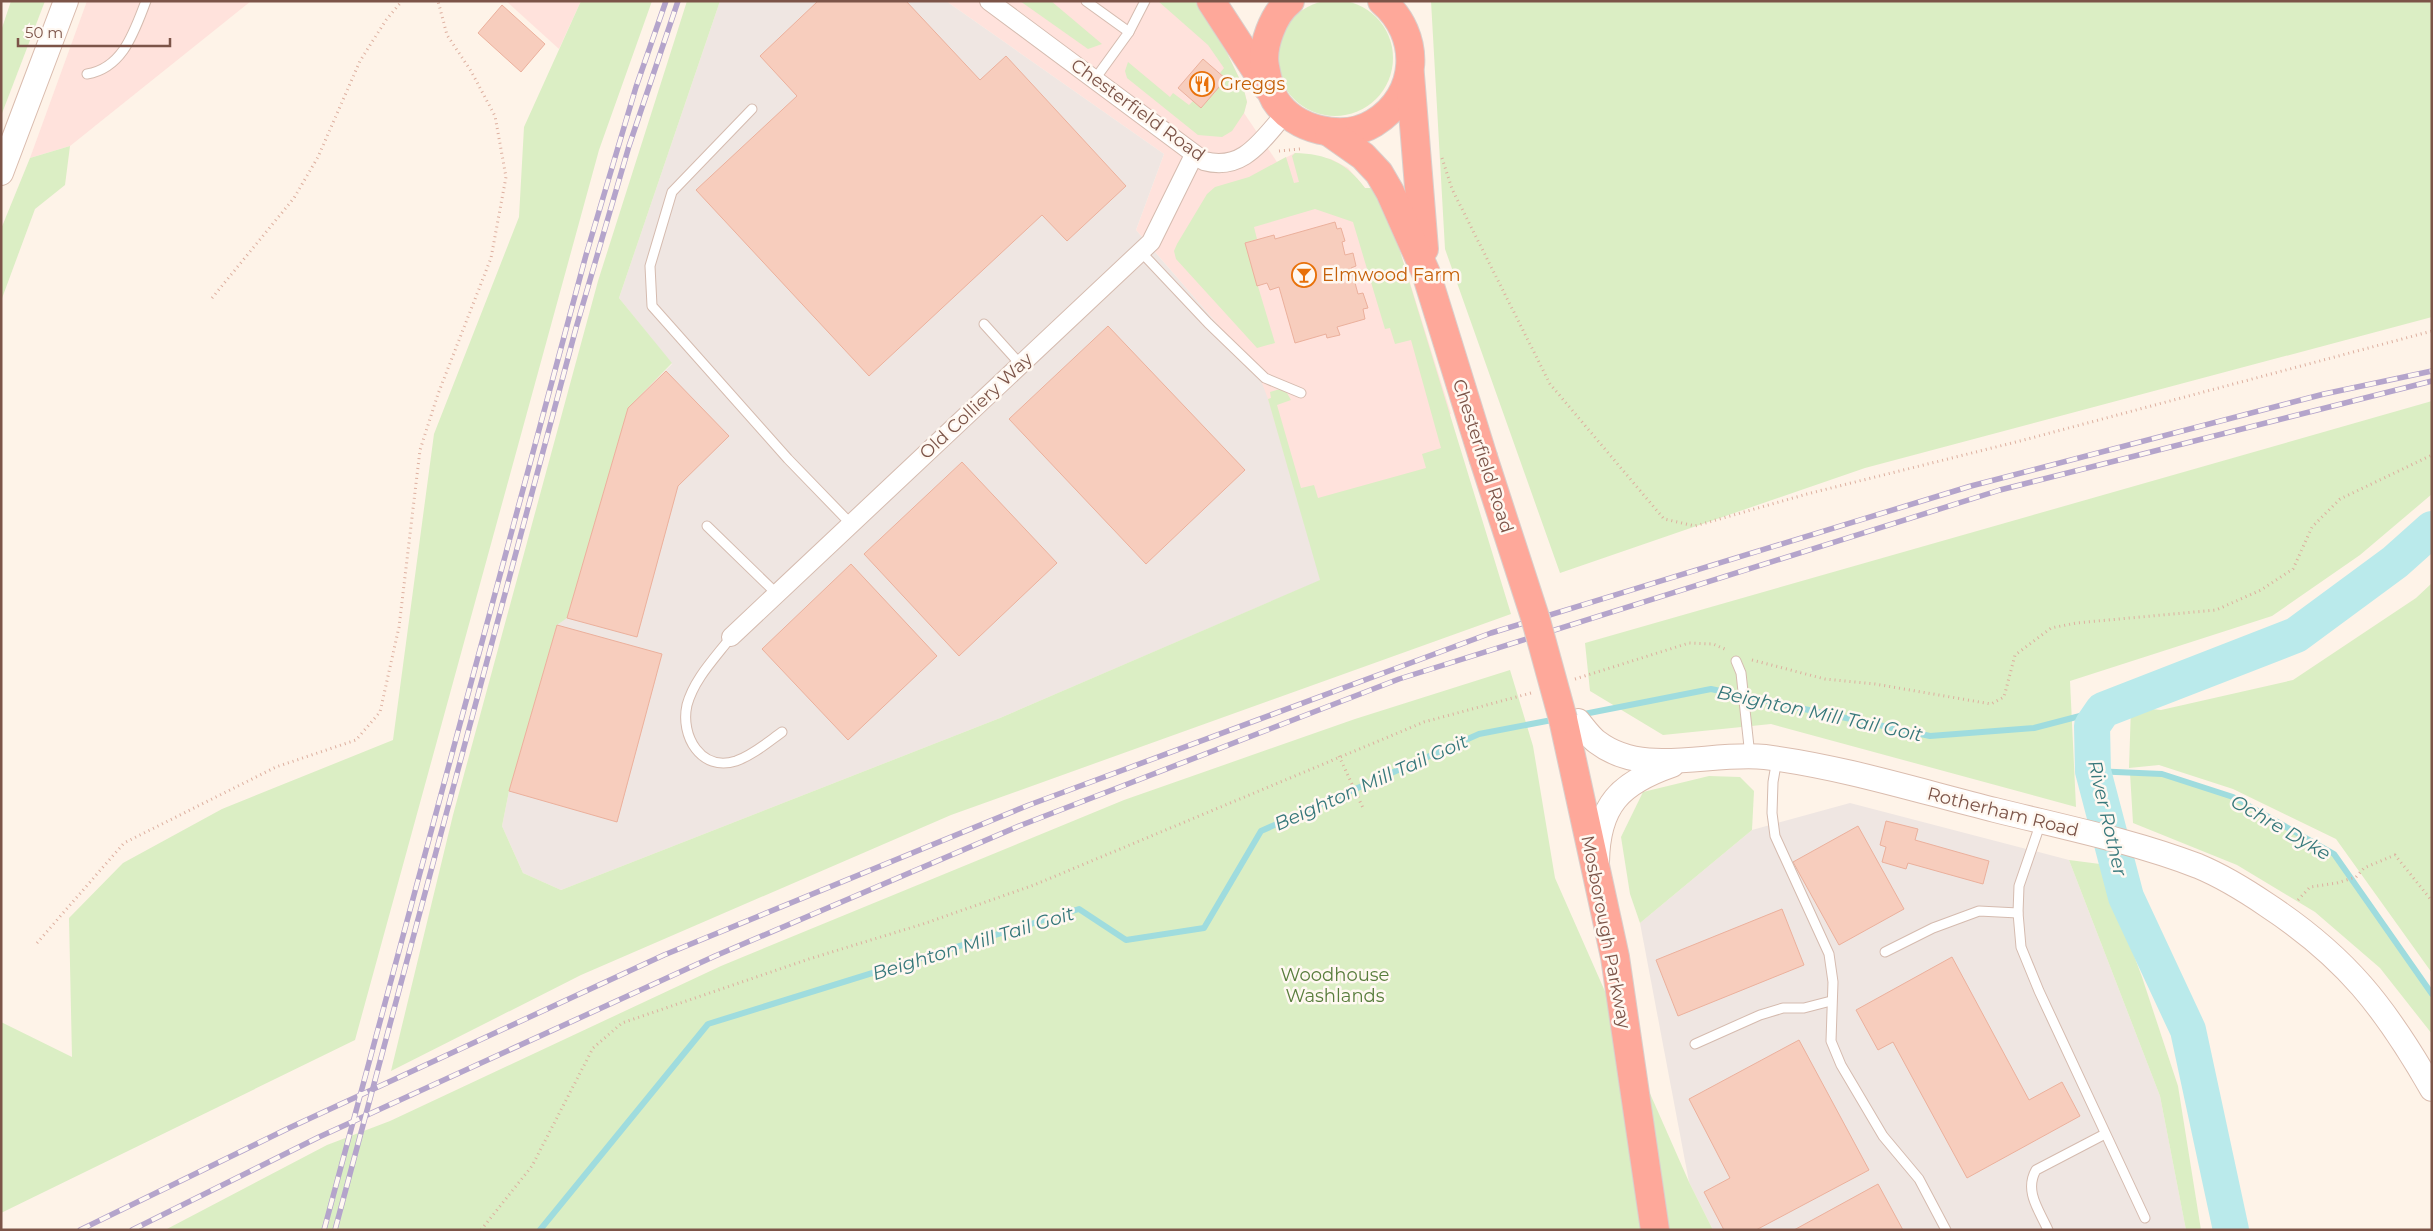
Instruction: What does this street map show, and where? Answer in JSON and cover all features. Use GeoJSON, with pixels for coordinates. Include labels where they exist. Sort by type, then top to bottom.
{"type":"FeatureCollection","features":[{"type":"Feature","properties":{"kind":"highway"},"geometry":{"type":"LineString","coordinates":[[1211,1],[1280,106],[1304,125],[1329,132],[1349,132],[1373,124],[1394,106],[1410,74]]}},
{"type":"Feature","properties":{"kind":"highway"},"geometry":{"type":"LineString","coordinates":[[1280,106],[1265,64],[1268,38],[1276,20],[1290,1]]}},
{"type":"Feature","properties":{"kind":"highway","name":"Chesterfield Road"},"geometry":{"type":"LineString","coordinates":[[1382,1],[1394,12],[1407,34],[1410,48],[1415,158],[1426,273]]}},
{"type":"Feature","properties":{"kind":"highway","name":"Chesterfield Road"},"geometry":{"type":"LineString","coordinates":[[1329,132],[1364,156],[1379,173],[1390,192],[1426,273],[1541,638]]}},
{"type":"Feature","properties":{"kind":"highway","name":"Mosborough Parkway"},"geometry":{"type":"LineString","coordinates":[[1541,638],[1570,720],[1598,882],[1615,957],[1655,1230]]}},
{"type":"Feature","properties":{"kind":"street"},"geometry":{"type":"LineString","coordinates":[[1,173],[66,1]]}},
{"type":"Feature","properties":{"kind":"street","name":"Chesterfield Road"},"geometry":{"type":"LineString","coordinates":[[989,1],[1194,155],[1213,163],[1233,162],[1252,151],[1280,106]]}},
{"type":"Feature","properties":{"kind":"street","name":"Old Colliery Way"},"geometry":{"type":"LineString","coordinates":[[731,637],[1151,242],[1194,155]]}},
{"type":"Feature","properties":{"kind":"street"},"geometry":{"type":"LineString","coordinates":[[1570,720],[1596,742],[1624,756],[1651,762],[1688,760]]}},
{"type":"Feature","properties":{"kind":"street","name":"Rotherham Road"},"geometry":{"type":"LineString","coordinates":[[1688,760],[1715,756],[1750,756],[1816,765],[2094,834],[2145,848],[2201,867],[2225,879],[2302,929],[2353,974],[2402,1037],[2432,1089]]}},
{"type":"Feature","properties":{"kind":"street"},"geometry":{"type":"LineString","coordinates":[[1598,882],[1597,861],[1600,835],[1608,811],[1618,796],[1636,779],[1688,760]]}},
{"type":"Feature","properties":{"kind":"lane"},"geometry":{"type":"LineString","coordinates":[[87,74],[101,72],[111,65],[133,36],[146,1]]}},
{"type":"Feature","properties":{"kind":"lane"},"geometry":{"type":"LineString","coordinates":[[1086,1],[1129,32]]}},
{"type":"Feature","properties":{"kind":"lane"},"geometry":{"type":"LineString","coordinates":[[1095,79],[1129,32],[1146,1]]}},
{"type":"Feature","properties":{"kind":"lane"},"geometry":{"type":"LineString","coordinates":[[752,109],[672,192],[650,266],[652,306],[788,459],[852,524]]}},
{"type":"Feature","properties":{"kind":"lane"},"geometry":{"type":"LineString","coordinates":[[1140,252],[1265,378],[1301,393]]}},
{"type":"Feature","properties":{"kind":"lane"},"geometry":{"type":"LineString","coordinates":[[984,324],[1021,365]]}},
{"type":"Feature","properties":{"kind":"lane"},"geometry":{"type":"LineString","coordinates":[[707,526],[777,594]]}},
{"type":"Feature","properties":{"kind":"lane"},"geometry":{"type":"LineString","coordinates":[[731,637],[693,690],[686,717],[689,738],[701,755],[711,760],[725,763],[738,760],[782,732]]}},
{"type":"Feature","properties":{"kind":"lane"},"geometry":{"type":"LineString","coordinates":[[1736,661],[1741,673],[1750,756]]}},
{"type":"Feature","properties":{"kind":"lane"},"geometry":{"type":"LineString","coordinates":[[1778,759],[1773,782],[1775,836],[1829,954],[1833,982],[1831,1041],[1841,1065],[1883,1136],[1919,1179],[1946,1230]]}},
{"type":"Feature","properties":{"kind":"lane"},"geometry":{"type":"LineString","coordinates":[[2041,822],[2019,886],[2018,913],[2021,947],[2104,1134],[2145,1218]]}},
{"type":"Feature","properties":{"kind":"lane"},"geometry":{"type":"LineString","coordinates":[[1885,952],[1933,928],[1979,911],[2018,913]]}},
{"type":"Feature","properties":{"kind":"lane"},"geometry":{"type":"LineString","coordinates":[[1695,1044],[1760,1015],[1783,1008],[1804,1008],[1831,1001]]}},
{"type":"Feature","properties":{"kind":"lane"},"geometry":{"type":"LineString","coordinates":[[2048,1230],[2030,1193],[2032,1178],[2036,1170],[2104,1134]]}},
{"type":"Feature","properties":{"kind":"path"},"geometry":{"type":"LineString","coordinates":[[212,298],[294,198],[318,157],[360,61],[386,20],[402,1]]}},
{"type":"Feature","properties":{"kind":"path"},"geometry":{"type":"LineString","coordinates":[[37,943],[124,843],[276,767],[356,740],[380,712],[399,626],[420,450],[438,394],[491,258],[506,177],[495,116],[471,71],[447,35],[438,1]]}},
{"type":"Feature","properties":{"kind":"path"},"geometry":{"type":"LineString","coordinates":[[1442,155],[1452,190],[1550,384],[1664,520],[1695,526],[1807,494],[2020,441],[2432,331]]}},
{"type":"Feature","properties":{"kind":"path"},"geometry":{"type":"LineString","coordinates":[[1567,682],[1689,643],[1720,647],[1727,650],[1736,661],[1752,660],[1825,679],[1875,684],[1991,704],[2004,698],[2016,654],[2051,628],[2076,623],[2216,610],[2260,590],[2294,569],[2312,526],[2340,498],[2432,455]]}},
{"type":"Feature","properties":{"kind":"path"},"geometry":{"type":"LineString","coordinates":[[481,1230],[532,1166],[592,1048],[622,1023],[809,959],[923,924],[1034,885],[1237,802],[1339,756],[1424,722],[1539,690]]}},
{"type":"Feature","properties":{"kind":"path"},"geometry":{"type":"LineString","coordinates":[[1339,756],[1362,808]]}},
{"type":"Feature","properties":{"kind":"path"},"geometry":{"type":"LineString","coordinates":[[2310,887],[2337,883],[2356,877],[2364,868],[2395,855],[2432,901]]}},
{"type":"Feature","properties":{"kind":"shaded area"},"geometry":{"type":"Polygon","coordinates":[[[87,1],[251,1],[70,146],[30,158],[87,1]]]}},
{"type":"Feature","properties":{"kind":"shaded area"},"geometry":{"type":"Polygon","coordinates":[[[506,1],[581,1],[559,49],[506,1]]]}},
{"type":"Feature","properties":{"kind":"shaded area"},"geometry":{"type":"Polygon","coordinates":[[[720,1],[946,1],[1164,154],[1136,230],[1257,370],[1268,399],[1321,580],[1000,718],[561,890],[523,873],[502,826],[509,791],[557,625],[567,617],[628,408],[672,364],[619,298],[720,1]]]}},
{"type":"Feature","properties":{"kind":"shaded area"},"geometry":{"type":"Polygon","coordinates":[[[946,1],[1195,1],[1227,53],[1243,86],[1247,102],[1244,113],[1277,162],[1295,153],[1331,159],[1348,168],[1365,188],[1374,188],[1391,222],[1451,414],[1437,417],[1451,467],[1299,510],[1257,370],[1136,230],[1164,154],[946,1]]]}},
{"type":"Feature","properties":{"kind":"shaded area"},"geometry":{"type":"Polygon","coordinates":[[[1850,803],[2069,860],[2160,1096],[2186,1230],[1713,1230],[1689,1182],[1640,923],[1752,830],[1850,803]]]}},
{"type":"Feature","properties":{"kind":"green space"},"geometry":{"type":"Polygon","coordinates":[[[1335,0],[1357,5],[1376,17],[1388,36],[1393,58],[1388,80],[1376,99],[1357,111],[1335,116],[1313,111],[1294,99],[1282,80],[1277,58],[1282,36],[1294,17],[1313,5],[1335,0]]]}},
{"type":"Feature","properties":{"kind":"green space"},"geometry":{"type":"Polygon","coordinates":[[[11,1],[45,1],[1,116],[1,31],[11,1]]]}},
{"type":"Feature","properties":{"kind":"green space"},"geometry":{"type":"Polygon","coordinates":[[[581,1],[652,1],[599,150],[355,1040],[1,1213],[1,1022],[72,1057],[69,918],[123,863],[222,809],[393,740],[434,434],[519,217],[524,127],[581,1]]]}},
{"type":"Feature","properties":{"kind":"green space"},"geometry":{"type":"Polygon","coordinates":[[[687,1],[720,1],[619,298],[672,363],[628,408],[567,618],[557,625],[509,791],[502,826],[523,873],[561,890],[1000,718],[1320,580],[1268,399],[1271,398],[1270,392],[1280,389],[1287,393],[1291,400],[1277,405],[1301,488],[1314,485],[1318,498],[1426,468],[1422,454],[1441,448],[1411,340],[1395,344],[1390,328],[1385,329],[1353,222],[1315,209],[1254,227],[1257,239],[1245,243],[1275,343],[1257,348],[1176,259],[1174,251],[1177,244],[1207,194],[1215,187],[1249,177],[1286,157],[1294,183],[1299,182],[1292,156],[1295,153],[1316,155],[1334,161],[1350,172],[1365,188],[1374,188],[1391,222],[1511,614],[951,815],[581,975],[391,1071],[453,815],[598,281],[687,1]]]}},
{"type":"Feature","properties":{"kind":"green space"},"geometry":{"type":"Polygon","coordinates":[[[1020,1],[1051,1],[1102,44],[1088,49],[1020,1]]]}},
{"type":"Feature","properties":{"kind":"green space"},"geometry":{"type":"Polygon","coordinates":[[[1158,1],[1195,1],[1227,53],[1243,86],[1247,102],[1244,113],[1232,131],[1222,137],[1198,135],[1127,78],[1125,71],[1128,62],[1170,97],[1173,93],[1189,105],[1193,101],[1201,108],[1226,79],[1220,73],[1224,68],[1208,45],[1158,1]]]}},
{"type":"Feature","properties":{"kind":"green space"},"geometry":{"type":"Polygon","coordinates":[[[1431,1],[2432,1],[2432,317],[1865,468],[1560,573],[1445,249],[1431,1]]]}},
{"type":"Feature","properties":{"kind":"green space"},"geometry":{"type":"Polygon","coordinates":[[[70,146],[65,185],[35,209],[1,301],[1,229],[30,158],[70,146]]]}},
{"type":"Feature","properties":{"kind":"green space"},"geometry":{"type":"Polygon","coordinates":[[[2432,401],[2432,494],[2360,555],[2272,616],[2070,681],[2076,807],[1771,724],[1663,735],[1590,691],[1585,643],[2432,401]]]}},
{"type":"Feature","properties":{"kind":"green space"},"geometry":{"type":"Polygon","coordinates":[[[2432,583],[2432,973],[2336,839],[2233,789],[2159,765],[2129,768],[2131,707],[2161,710],[2293,680],[2416,598],[2432,583]]]}},
{"type":"Feature","properties":{"kind":"green space","name":"Woodhouse Washlands"},"geometry":{"type":"Polygon","coordinates":[[[1510,670],[1533,746],[1555,878],[1689,1182],[1713,1230],[165,1230],[327,1145],[390,1121],[721,966],[1124,800],[1355,719],[1510,670]]]}},
{"type":"Feature","properties":{"kind":"green space"},"geometry":{"type":"Polygon","coordinates":[[[2130,773],[2162,774],[2233,797],[2334,854],[2432,994],[2432,1034],[2380,968],[2315,912],[2237,865],[2133,823],[2130,773]]]}},
{"type":"Feature","properties":{"kind":"green space"},"geometry":{"type":"Polygon","coordinates":[[[1709,776],[1740,777],[1754,791],[1752,830],[1640,923],[1630,894],[1621,837],[1643,792],[1709,776]]]}},
{"type":"Feature","properties":{"kind":"green space"},"geometry":{"type":"Polygon","coordinates":[[[2069,860],[2100,864],[2142,977],[2178,1086],[2201,1230],[2186,1230],[2160,1096],[2069,860]]]}},
{"type":"Feature","properties":{"kind":"building"},"geometry":{"type":"Polygon","coordinates":[[[818,1],[906,1],[980,80],[1006,56],[1126,186],[1067,241],[1042,215],[869,376],[696,190],[797,96],[760,56],[818,1]]]}},
{"type":"Feature","properties":{"kind":"building"},"geometry":{"type":"Polygon","coordinates":[[[502,5],[545,44],[521,72],[478,33],[502,5]]]}},
{"type":"Feature","properties":{"kind":"building","name":"Greggs"},"geometry":{"type":"Polygon","coordinates":[[[1203,59],[1226,79],[1201,108],[1178,88],[1203,59]]]}},
{"type":"Feature","properties":{"kind":"building","name":"Elmwood Farm"},"geometry":{"type":"Polygon","coordinates":[[[1335,222],[1337,229],[1341,228],[1345,241],[1342,242],[1345,255],[1353,253],[1356,266],[1351,268],[1358,294],[1363,293],[1368,308],[1363,309],[1365,319],[1337,327],[1340,335],[1327,338],[1326,334],[1295,343],[1279,287],[1270,290],[1267,283],[1257,286],[1245,243],[1274,235],[1275,239],[1335,222]]]}},
{"type":"Feature","properties":{"kind":"building"},"geometry":{"type":"Polygon","coordinates":[[[1108,326],[1245,470],[1146,564],[1009,419],[1108,326]]]}},
{"type":"Feature","properties":{"kind":"building"},"geometry":{"type":"Polygon","coordinates":[[[666,371],[729,436],[678,486],[637,637],[567,618],[628,408],[666,371]]]}},
{"type":"Feature","properties":{"kind":"building"},"geometry":{"type":"Polygon","coordinates":[[[962,462],[1057,563],[959,656],[864,554],[962,462]]]}},
{"type":"Feature","properties":{"kind":"building"},"geometry":{"type":"Polygon","coordinates":[[[851,564],[937,656],[848,740],[762,649],[851,564]]]}},
{"type":"Feature","properties":{"kind":"building"},"geometry":{"type":"Polygon","coordinates":[[[557,625],[662,654],[617,822],[509,791],[557,625]]]}},
{"type":"Feature","properties":{"kind":"building"},"geometry":{"type":"Polygon","coordinates":[[[1886,821],[1918,829],[1915,840],[1989,861],[1983,884],[1908,863],[1906,869],[1882,862],[1886,847],[1880,845],[1886,821]]]}},
{"type":"Feature","properties":{"kind":"building"},"geometry":{"type":"Polygon","coordinates":[[[1858,826],[1904,909],[1839,945],[1793,862],[1858,826]]]}},
{"type":"Feature","properties":{"kind":"building"},"geometry":{"type":"Polygon","coordinates":[[[1782,909],[1804,965],[1678,1016],[1656,960],[1782,909]]]}},
{"type":"Feature","properties":{"kind":"building"},"geometry":{"type":"Polygon","coordinates":[[[1952,957],[2029,1100],[2062,1082],[2080,1116],[1967,1178],[1893,1042],[1878,1050],[1856,1010],[1952,957]]]}},
{"type":"Feature","properties":{"kind":"building"},"geometry":{"type":"Polygon","coordinates":[[[1799,1040],[1869,1170],[1756,1230],[1724,1230],[1704,1192],[1730,1178],[1689,1099],[1799,1040]]]}},
{"type":"Feature","properties":{"kind":"building"},"geometry":{"type":"Polygon","coordinates":[[[1878,1184],[1903,1230],[1794,1230],[1878,1184]]]}},
{"type":"Feature","properties":{"kind":"waterway","name":"River Rother"},"geometry":{"type":"LineString","coordinates":[[2231,1230],[2188,1030],[2126,897],[2093,771],[2092,726],[2103,710],[2296,635],[2395,562],[2432,529]]}},
{"type":"Feature","properties":{"kind":"waterway","name":"Beighton Mill Tail Goit"},"geometry":{"type":"LineString","coordinates":[[1579,715],[1711,689],[1930,736],[2034,728],[2103,710]]}},
{"type":"Feature","properties":{"kind":"waterway","name":"Beighton Mill Tail Goit"},"geometry":{"type":"LineString","coordinates":[[540,1230],[708,1024],[1079,909],[1126,940],[1204,928],[1261,831],[1479,734],[1557,719]]}},
{"type":"Feature","properties":{"kind":"waterway","name":"Ochre Dyke"},"geometry":{"type":"LineString","coordinates":[[2093,771],[2162,774],[2233,797],[2334,854],[2432,994]]}},
{"type":"Feature","properties":{"kind":"railway"},"geometry":{"type":"LineString","coordinates":[[324,1230],[586,255],[636,87],[666,1]]}},
{"type":"Feature","properties":{"kind":"railway"},"geometry":{"type":"LineString","coordinates":[[335,1230],[576,328],[629,146],[678,1]]}},
{"type":"Feature","properties":{"kind":"railway"},"geometry":{"type":"LineString","coordinates":[[80,1230],[289,1128],[664,955],[1029,805],[1491,633],[1971,486],[2324,394],[2432,371]]}},
{"type":"Feature","properties":{"kind":"railway"},"geometry":{"type":"LineString","coordinates":[[132,1230],[319,1137],[715,956],[1019,826],[1399,679],[2000,490],[2432,381]]}},
{"type":"Feature","properties":{"kind":"place","name":"Greggs"},"geometry":{"type":"Point","coordinates":[1202,84]}},
{"type":"Feature","properties":{"kind":"place","name":"Elmwood Farm"},"geometry":{"type":"Point","coordinates":[1304,275]}}]}
